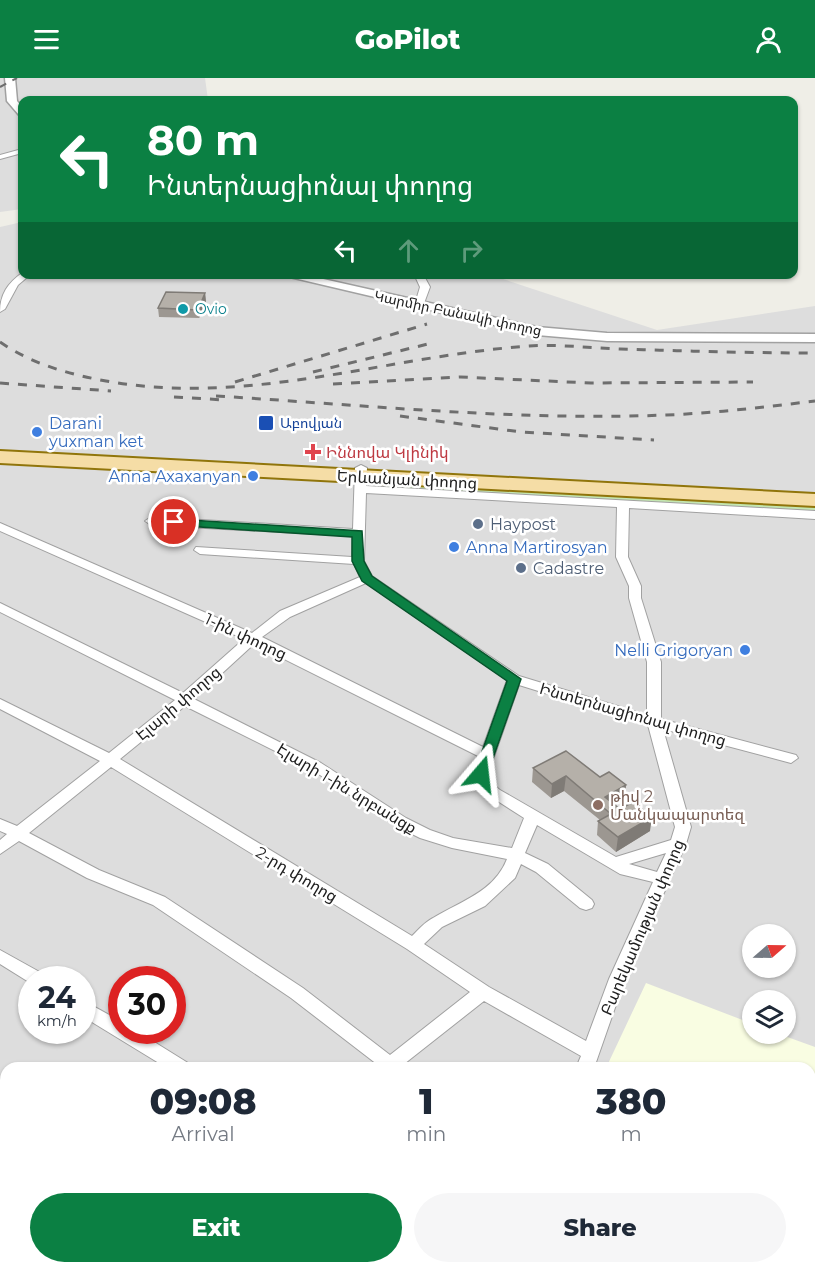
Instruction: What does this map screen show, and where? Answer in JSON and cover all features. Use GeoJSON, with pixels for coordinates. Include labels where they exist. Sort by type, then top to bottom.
{"type":"FeatureCollection","features":[{"type":"Feature","properties":{"kind":"main road","name":"Երևանյան փողոց"},"geometry":{"type":"LineString","coordinates":[[0,449],[360,478],[815,490]]}},
{"type":"Feature","properties":{"kind":"main road","name":"Երևանյան փողոց"},"geometry":{"type":"LineString","coordinates":[[0,457],[360,478],[815,500]]}},
{"type":"Feature","properties":{"kind":"street"},"geometry":{"type":"LineString","coordinates":[[10,78],[12,101],[18,108]]}},
{"type":"Feature","properties":{"kind":"street"},"geometry":{"type":"LineString","coordinates":[[0,157],[18,152]]}},
{"type":"Feature","properties":{"kind":"street"},"geometry":{"type":"LineString","coordinates":[[0,309],[14,283],[20,279]]}},
{"type":"Feature","properties":{"kind":"street","name":"Կարմիր Բանակի փողոց"},"geometry":{"type":"LineString","coordinates":[[307,279],[537,332],[607,337],[815,338]]}},
{"type":"Feature","properties":{"kind":"street"},"geometry":{"type":"LineString","coordinates":[[420,304],[425,287],[421,279]]}},
{"type":"Feature","properties":{"kind":"street"},"geometry":{"type":"LineString","coordinates":[[360,478],[622,505],[815,515]]}},
{"type":"Feature","properties":{"kind":"street","name":"Ինտերնացիոնալ փողոց"},"geometry":{"type":"LineString","coordinates":[[360,478],[358,561],[367,578],[514,679],[654,722],[791,758]]}},
{"type":"Feature","properties":{"kind":"street","name":"Բարեկամության փողոց"},"geometry":{"type":"LineString","coordinates":[[588,1060],[617,979],[678,844],[683,827],[654,722],[654,662],[635,598],[635,586],[622,557],[622,505]]}},
{"type":"Feature","properties":{"kind":"street"},"geometry":{"type":"LineString","coordinates":[[151,521],[358,533]]}},
{"type":"Feature","properties":{"kind":"street","name":"1-ին փողոց"},"geometry":{"type":"LineString","coordinates":[[0,527],[254,638],[487,755]]}},
{"type":"Feature","properties":{"kind":"street"},"geometry":{"type":"LineString","coordinates":[[200,550],[358,561]]}},
{"type":"Feature","properties":{"kind":"street","name":"Էլարի փողոց"},"geometry":{"type":"LineString","coordinates":[[0,848],[185,699],[285,614],[367,578]]}},
{"type":"Feature","properties":{"kind":"street","name":"Էլարի 1-ին նրբանցք"},"geometry":{"type":"LineString","coordinates":[[0,607],[324,770],[401,822],[425,834],[452,843],[517,855],[542,868],[586,904]]}},
{"type":"Feature","properties":{"kind":"street"},"geometry":{"type":"LineString","coordinates":[[514,679],[481,774],[484,784],[495,794],[614,863],[643,876],[662,879]]}},
{"type":"Feature","properties":{"kind":"street","name":"2-րդ փողոց"},"geometry":{"type":"LineString","coordinates":[[0,703],[110,760],[413,945],[588,1060]]}},
{"type":"Feature","properties":{"kind":"street"},"geometry":{"type":"LineString","coordinates":[[413,945],[436,923],[479,902],[508,874],[533,815]]}},
{"type":"Feature","properties":{"kind":"street"},"geometry":{"type":"LineString","coordinates":[[0,824],[93,873],[159,901],[297,993],[383,1062]]}},
{"type":"Feature","properties":{"kind":"street"},"geometry":{"type":"LineString","coordinates":[[614,863],[678,844]]}},
{"type":"Feature","properties":{"kind":"street"},"geometry":{"type":"LineString","coordinates":[[0,956],[18,967]]}},
{"type":"Feature","properties":{"kind":"street"},"geometry":{"type":"LineString","coordinates":[[393,1062],[483,992]]}},
{"type":"Feature","properties":{"kind":"street"},"geometry":{"type":"LineString","coordinates":[[96,1015],[172,1062]]}},
{"type":"Feature","properties":{"kind":"shaded area"},"geometry":{"type":"Polygon","coordinates":[[[0,78],[205,78],[207,96],[18,96],[18,210],[0,212],[0,78]]]}},
{"type":"Feature","properties":{"kind":"shaded area","name":"Աբովյան"},"geometry":{"type":"Polygon","coordinates":[[[18,223],[18,279],[503,279],[657,330],[815,306],[815,1062],[0,1062],[0,227],[18,223]]]}},
{"type":"Feature","properties":{"kind":"shaded area"},"geometry":{"type":"Polygon","coordinates":[[[646,983],[742,1020],[742,1044],[796,1044],[796,1040],[815,1047],[815,1062],[609,1062],[646,983]]]}},
{"type":"Feature","properties":{"kind":"green space"},"geometry":{"type":"Polygon","coordinates":[[[387,483],[815,504],[815,512],[385,488],[387,483]]]}},
{"type":"Feature","properties":{"kind":"building"},"geometry":{"type":"Polygon","coordinates":[[[166,292],[205,293],[198,310],[158,308],[166,292]]]}},
{"type":"Feature","properties":{"kind":"building"},"geometry":{"type":"Polygon","coordinates":[[[566,751],[600,777],[609,772],[626,785],[605,797],[620,809],[633,802],[652,817],[618,837],[598,821],[611,814],[566,776],[552,784],[533,768],[566,751]]]}},
{"type":"Feature","properties":{"kind":"railway"},"geometry":{"type":"LineString","coordinates":[[0,87],[17,78]]}},
{"type":"Feature","properties":{"kind":"railway"},"geometry":{"type":"LineString","coordinates":[[235,382],[427,324]]}},
{"type":"Feature","properties":{"kind":"railway"},"geometry":{"type":"LineString","coordinates":[[0,342],[38,362],[78,375],[106,381],[159,387],[212,388],[318,377],[476,351],[529,346],[815,353]]}},
{"type":"Feature","properties":{"kind":"railway"},"geometry":{"type":"LineString","coordinates":[[313,372],[432,343]]}},
{"type":"Feature","properties":{"kind":"railway"},"geometry":{"type":"LineString","coordinates":[[333,384],[460,377],[591,383],[753,382]]}},
{"type":"Feature","properties":{"kind":"railway"},"geometry":{"type":"LineString","coordinates":[[0,383],[111,391]]}},
{"type":"Feature","properties":{"kind":"railway"},"geometry":{"type":"LineString","coordinates":[[216,396],[553,416],[685,414],[815,401]]}},
{"type":"Feature","properties":{"kind":"railway"},"geometry":{"type":"LineString","coordinates":[[174,397],[225,400]]}},
{"type":"Feature","properties":{"kind":"railway"},"geometry":{"type":"LineString","coordinates":[[400,416],[521,432],[654,440]]}},
{"type":"Feature","properties":{"kind":"place","name":"Ovio"},"geometry":{"type":"Point","coordinates":[183,309]}},
{"type":"Feature","properties":{"kind":"place","name":"Աբովյան"},"geometry":{"type":"Point","coordinates":[266,423]}},
{"type":"Feature","properties":{"kind":"place","name":"Darani yuxman ket"},"geometry":{"type":"Point","coordinates":[37,432]}},
{"type":"Feature","properties":{"kind":"place","name":"Իննովա Կլինիկ"},"geometry":{"type":"Point","coordinates":[313,452]}},
{"type":"Feature","properties":{"kind":"place","name":"Anna Axaxanyan"},"geometry":{"type":"Point","coordinates":[253,476]}},
{"type":"Feature","properties":{"kind":"place","name":"Haypost"},"geometry":{"type":"Point","coordinates":[478,524]}},
{"type":"Feature","properties":{"kind":"place","name":"Anna Martirosyan"},"geometry":{"type":"Point","coordinates":[454,547]}},
{"type":"Feature","properties":{"kind":"place","name":"Cadastre"},"geometry":{"type":"Point","coordinates":[521,568]}},
{"type":"Feature","properties":{"kind":"place","name":"Nelli Grigoryan"},"geometry":{"type":"Point","coordinates":[745,650]}},
{"type":"Feature","properties":{"kind":"place","name":"թիվ 2 Մանկապարտեզ"},"geometry":{"type":"Point","coordinates":[598,805]}},
{"type":"Feature","properties":{"kind":"route"},"geometry":{"type":"LineString","coordinates":[[174,522],[358,533],[358,561],[367,578],[514,679],[481,774]]}}]}
